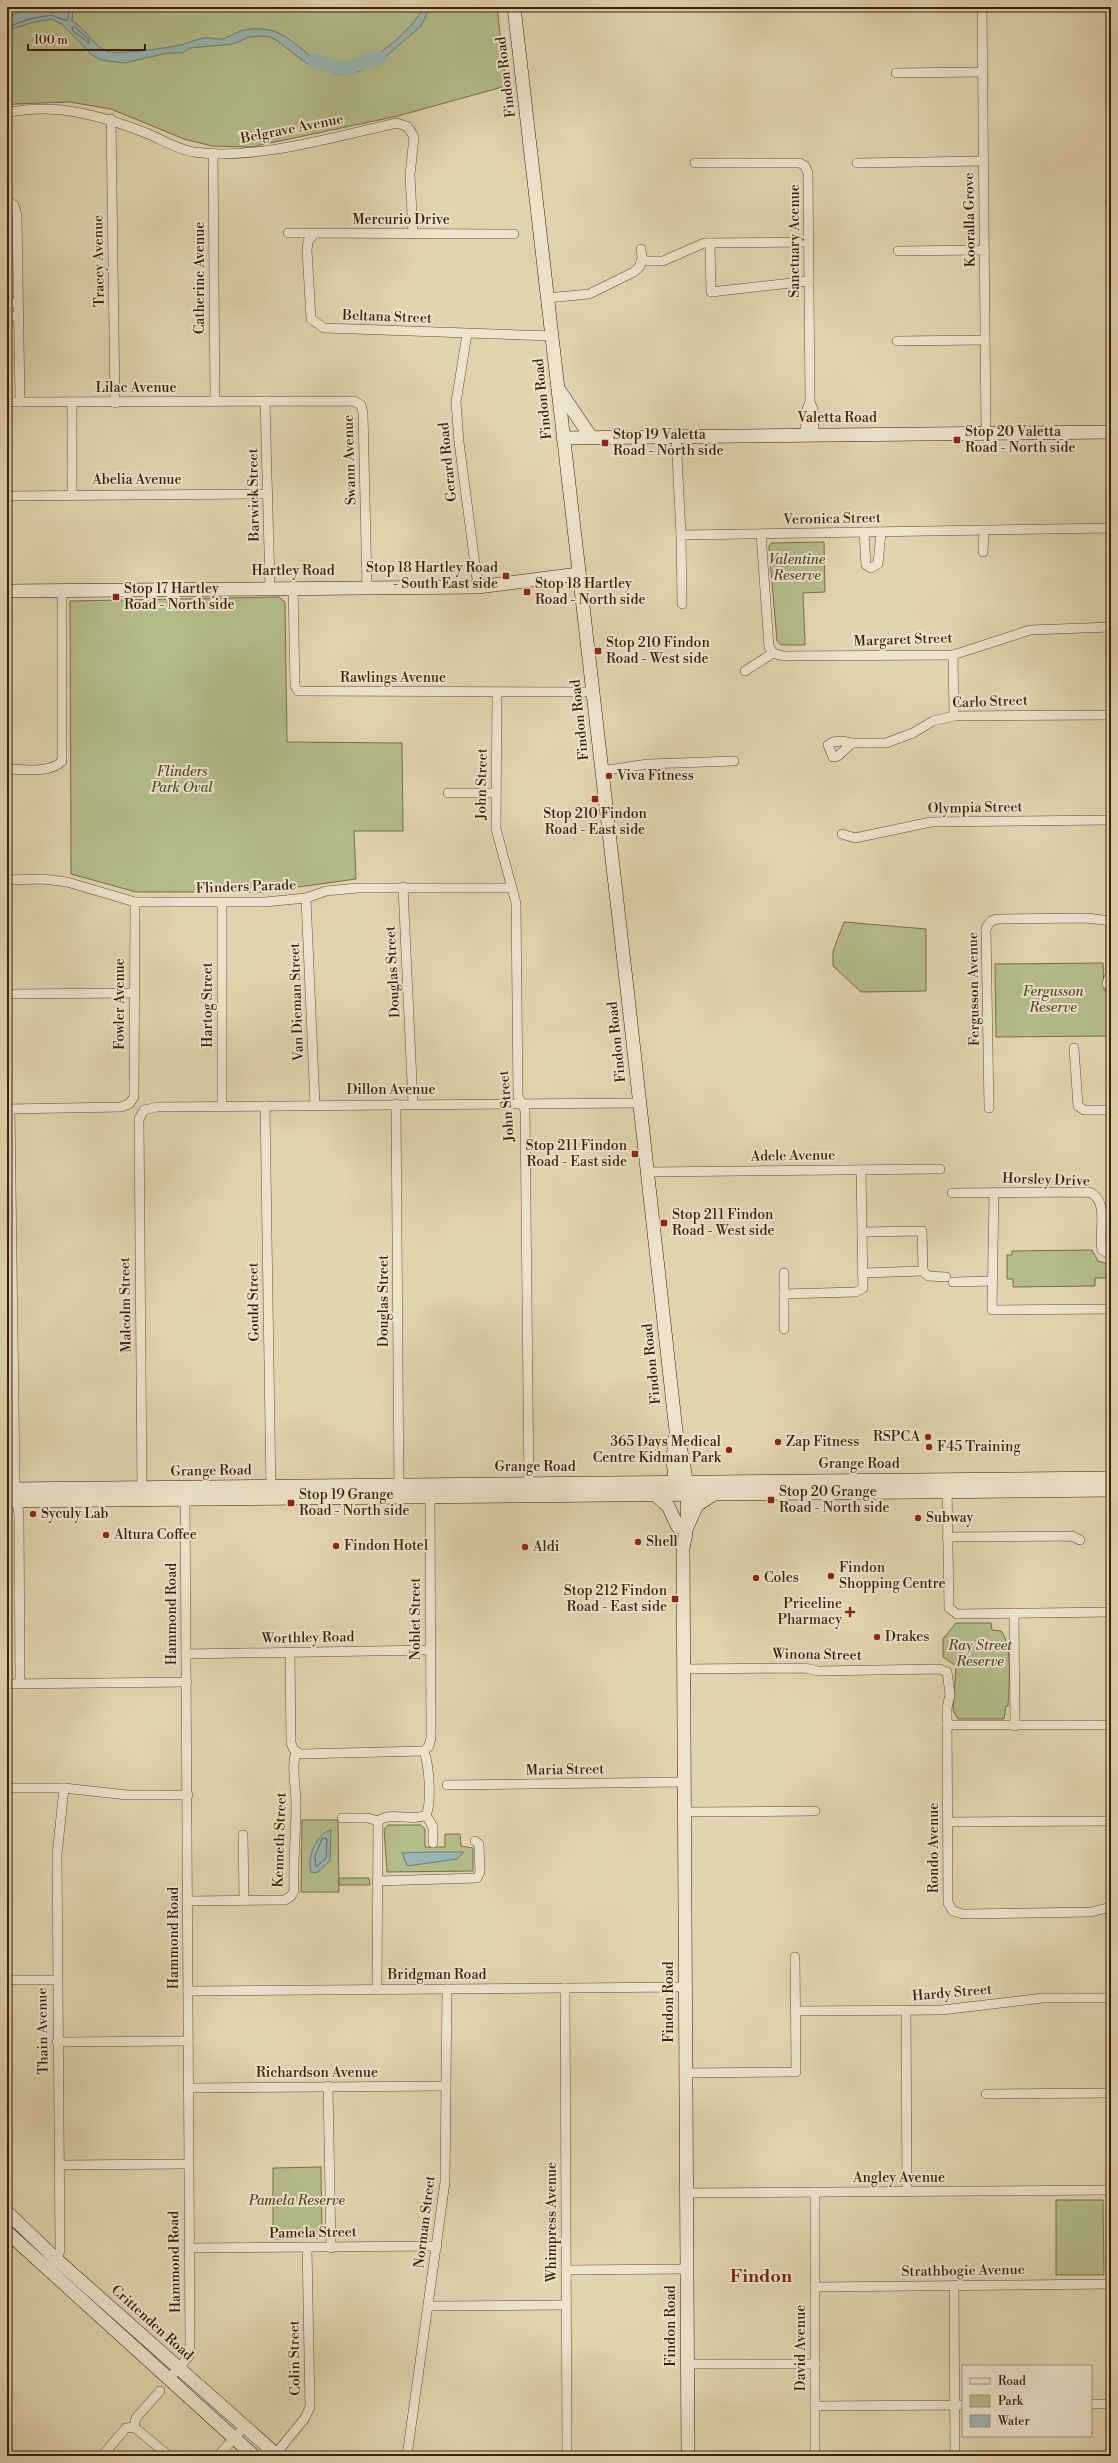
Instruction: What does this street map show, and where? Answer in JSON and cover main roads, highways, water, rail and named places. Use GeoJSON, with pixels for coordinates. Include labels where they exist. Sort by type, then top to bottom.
{"type":"FeatureCollection","features":[{"type":"Feature","properties":{"kind":"main road","name":"Findon Road"},"geometry":{"type":"LineString","coordinates":[[514,7],[593,692],[678,1457],[683,1548],[686,1669],[684,1812],[688,2456]]}},
{"type":"Feature","properties":{"kind":"main road"},"geometry":{"type":"LineString","coordinates":[[558,388],[591,437]]}},
{"type":"Feature","properties":{"kind":"main road","name":"Valetta Road"},"geometry":{"type":"LineString","coordinates":[[563,438],[810,434],[1111,432]]}},
{"type":"Feature","properties":{"kind":"main road","name":"Hartley Road"},"geometry":{"type":"LineString","coordinates":[[7,591],[270,587],[478,586],[579,574]]}},
{"type":"Feature","properties":{"kind":"main road"},"geometry":{"type":"LineString","coordinates":[[706,1481],[692,1472],[678,1457],[652,1488],[668,1506],[682,1528],[697,1505],[716,1493]]}},
{"type":"Feature","properties":{"kind":"main road","name":"Grange Road"},"geometry":{"type":"LineString","coordinates":[[947,1485],[1111,1478]]}},
{"type":"Feature","properties":{"kind":"main road","name":"Grange Road"},"geometry":{"type":"LineString","coordinates":[[680,1488],[706,1481],[947,1485],[1111,1490]]}},
{"type":"Feature","properties":{"kind":"main road","name":"Grange Road"},"geometry":{"type":"LineString","coordinates":[[12,1495],[652,1488],[680,1488],[716,1493],[855,1484]]}},
{"type":"Feature","properties":{"kind":"main road","name":"Crittenden Road"},"geometry":{"type":"LineString","coordinates":[[8,2217],[276,2455]]}},
{"type":"Feature","properties":{"kind":"main road"},"geometry":{"type":"LineString","coordinates":[[7,2232],[168,2380],[254,2456]]}},
{"type":"Feature","properties":{"kind":"water"},"geometry":{"type":"Polygon","coordinates":[[[31,7],[73,7],[72,21],[77,24],[97,45],[106,51],[111,52],[131,52],[165,48],[181,45],[198,39],[222,39],[240,31],[261,29],[279,33],[318,61],[328,66],[338,69],[348,69],[358,66],[380,53],[402,35],[419,16],[424,7],[430,7],[421,26],[384,58],[360,71],[337,75],[306,63],[275,39],[266,36],[249,37],[233,44],[190,48],[182,53],[168,53],[124,63],[101,60],[92,55],[63,25],[52,19],[30,23],[7,31],[7,18],[31,7]]]}},
{"type":"Feature","properties":{"kind":"water"},"geometry":{"type":"Polygon","coordinates":[[[331,1830],[330,1861],[318,1872],[311,1873],[310,1861],[314,1847],[325,1832],[331,1830]]]}},
{"type":"Feature","properties":{"kind":"water"},"geometry":{"type":"Polygon","coordinates":[[[464,1852],[457,1859],[407,1866],[402,1853],[464,1852]]]}},
{"type":"Feature","properties":{"kind":"waterway"},"geometry":{"type":"LineString","coordinates":[[314,61],[341,69],[379,58]]}},
{"type":"Feature","properties":{"kind":"place","name":"Stop 20 Valetta Road - North side"},"geometry":{"type":"Point","coordinates":[957,440]}},
{"type":"Feature","properties":{"kind":"place","name":"Stop 19 Valetta Road - North side"},"geometry":{"type":"Point","coordinates":[605,443]}},
{"type":"Feature","properties":{"kind":"place","name":"Stop 18 Hartley Road - South East side"},"geometry":{"type":"Point","coordinates":[506,576]}},
{"type":"Feature","properties":{"kind":"place","name":"Stop 18 Hartley Road - North side"},"geometry":{"type":"Point","coordinates":[527,592]}},
{"type":"Feature","properties":{"kind":"place","name":"Stop 17 Hartley Road - North side"},"geometry":{"type":"Point","coordinates":[116,597]}},
{"type":"Feature","properties":{"kind":"place","name":"Stop 210 Findon Road - West side"},"geometry":{"type":"Point","coordinates":[598,651]}},
{"type":"Feature","properties":{"kind":"place","name":"Viva Fitness"},"geometry":{"type":"Point","coordinates":[609,776]}},
{"type":"Feature","properties":{"kind":"place","name":"Stop 210 Findon Road - East side"},"geometry":{"type":"Point","coordinates":[595,799]}},
{"type":"Feature","properties":{"kind":"place","name":"Stop 211 Findon Road - East side"},"geometry":{"type":"Point","coordinates":[635,1154]}},
{"type":"Feature","properties":{"kind":"place","name":"Stop 211 Findon Road - West side"},"geometry":{"type":"Point","coordinates":[664,1223]}},
{"type":"Feature","properties":{"kind":"place","name":"RSPCA"},"geometry":{"type":"Point","coordinates":[928,1437]}},
{"type":"Feature","properties":{"kind":"place","name":"Zap Fitness"},"geometry":{"type":"Point","coordinates":[778,1442]}},
{"type":"Feature","properties":{"kind":"place","name":"F45 Training"},"geometry":{"type":"Point","coordinates":[929,1447]}},
{"type":"Feature","properties":{"kind":"place","name":"365 Days Medical Centre Kidman Park"},"geometry":{"type":"Point","coordinates":[729,1450]}},
{"type":"Feature","properties":{"kind":"place","name":"Stop 20 Grange Road - North side"},"geometry":{"type":"Point","coordinates":[771,1500]}},
{"type":"Feature","properties":{"kind":"place","name":"Stop 19 Grange Road - North side"},"geometry":{"type":"Point","coordinates":[291,1503]}},
{"type":"Feature","properties":{"kind":"place","name":"Syculy Lab"},"geometry":{"type":"Point","coordinates":[33,1514]}},
{"type":"Feature","properties":{"kind":"place","name":"Subway"},"geometry":{"type":"Point","coordinates":[918,1518]}},
{"type":"Feature","properties":{"kind":"place","name":"Altura Coffee"},"geometry":{"type":"Point","coordinates":[106,1535]}},
{"type":"Feature","properties":{"kind":"place","name":"Shell"},"geometry":{"type":"Point","coordinates":[638,1542]}},
{"type":"Feature","properties":{"kind":"place","name":"Findon Hotel"},"geometry":{"type":"Point","coordinates":[336,1546]}},
{"type":"Feature","properties":{"kind":"place","name":"Aldi"},"geometry":{"type":"Point","coordinates":[525,1547]}},
{"type":"Feature","properties":{"kind":"place","name":"Findon Shopping Centre"},"geometry":{"type":"Point","coordinates":[831,1576]}},
{"type":"Feature","properties":{"kind":"place","name":"Coles"},"geometry":{"type":"Point","coordinates":[756,1578]}},
{"type":"Feature","properties":{"kind":"place","name":"Stop 212 Findon Road - East side"},"geometry":{"type":"Point","coordinates":[675,1599]}},
{"type":"Feature","properties":{"kind":"place","name":"Priceline Pharmacy"},"geometry":{"type":"Point","coordinates":[850,1612]}},
{"type":"Feature","properties":{"kind":"place","name":"Drakes"},"geometry":{"type":"Point","coordinates":[877,1637]}},
{"type":"Feature","properties":{"kind":"district","name":"Findon"},"geometry":{"type":"Point","coordinates":[761,2276]}},
{"type":"Feature","properties":{"kind":"park label","name":"Valentine Reserve"},"geometry":{"type":"Point","coordinates":[797,568]}},
{"type":"Feature","properties":{"kind":"park label","name":"Flinders Park Oval"},"geometry":{"type":"Point","coordinates":[182,780]}},
{"type":"Feature","properties":{"kind":"park label","name":"Fergusson Reserve"},"geometry":{"type":"Point","coordinates":[1053,1000]}},
{"type":"Feature","properties":{"kind":"park label","name":"Ray Street Reserve"},"geometry":{"type":"Point","coordinates":[980,1654]}},
{"type":"Feature","properties":{"kind":"park label","name":"Pamela Reserve"},"geometry":{"type":"Point","coordinates":[297,2201]}}]}
